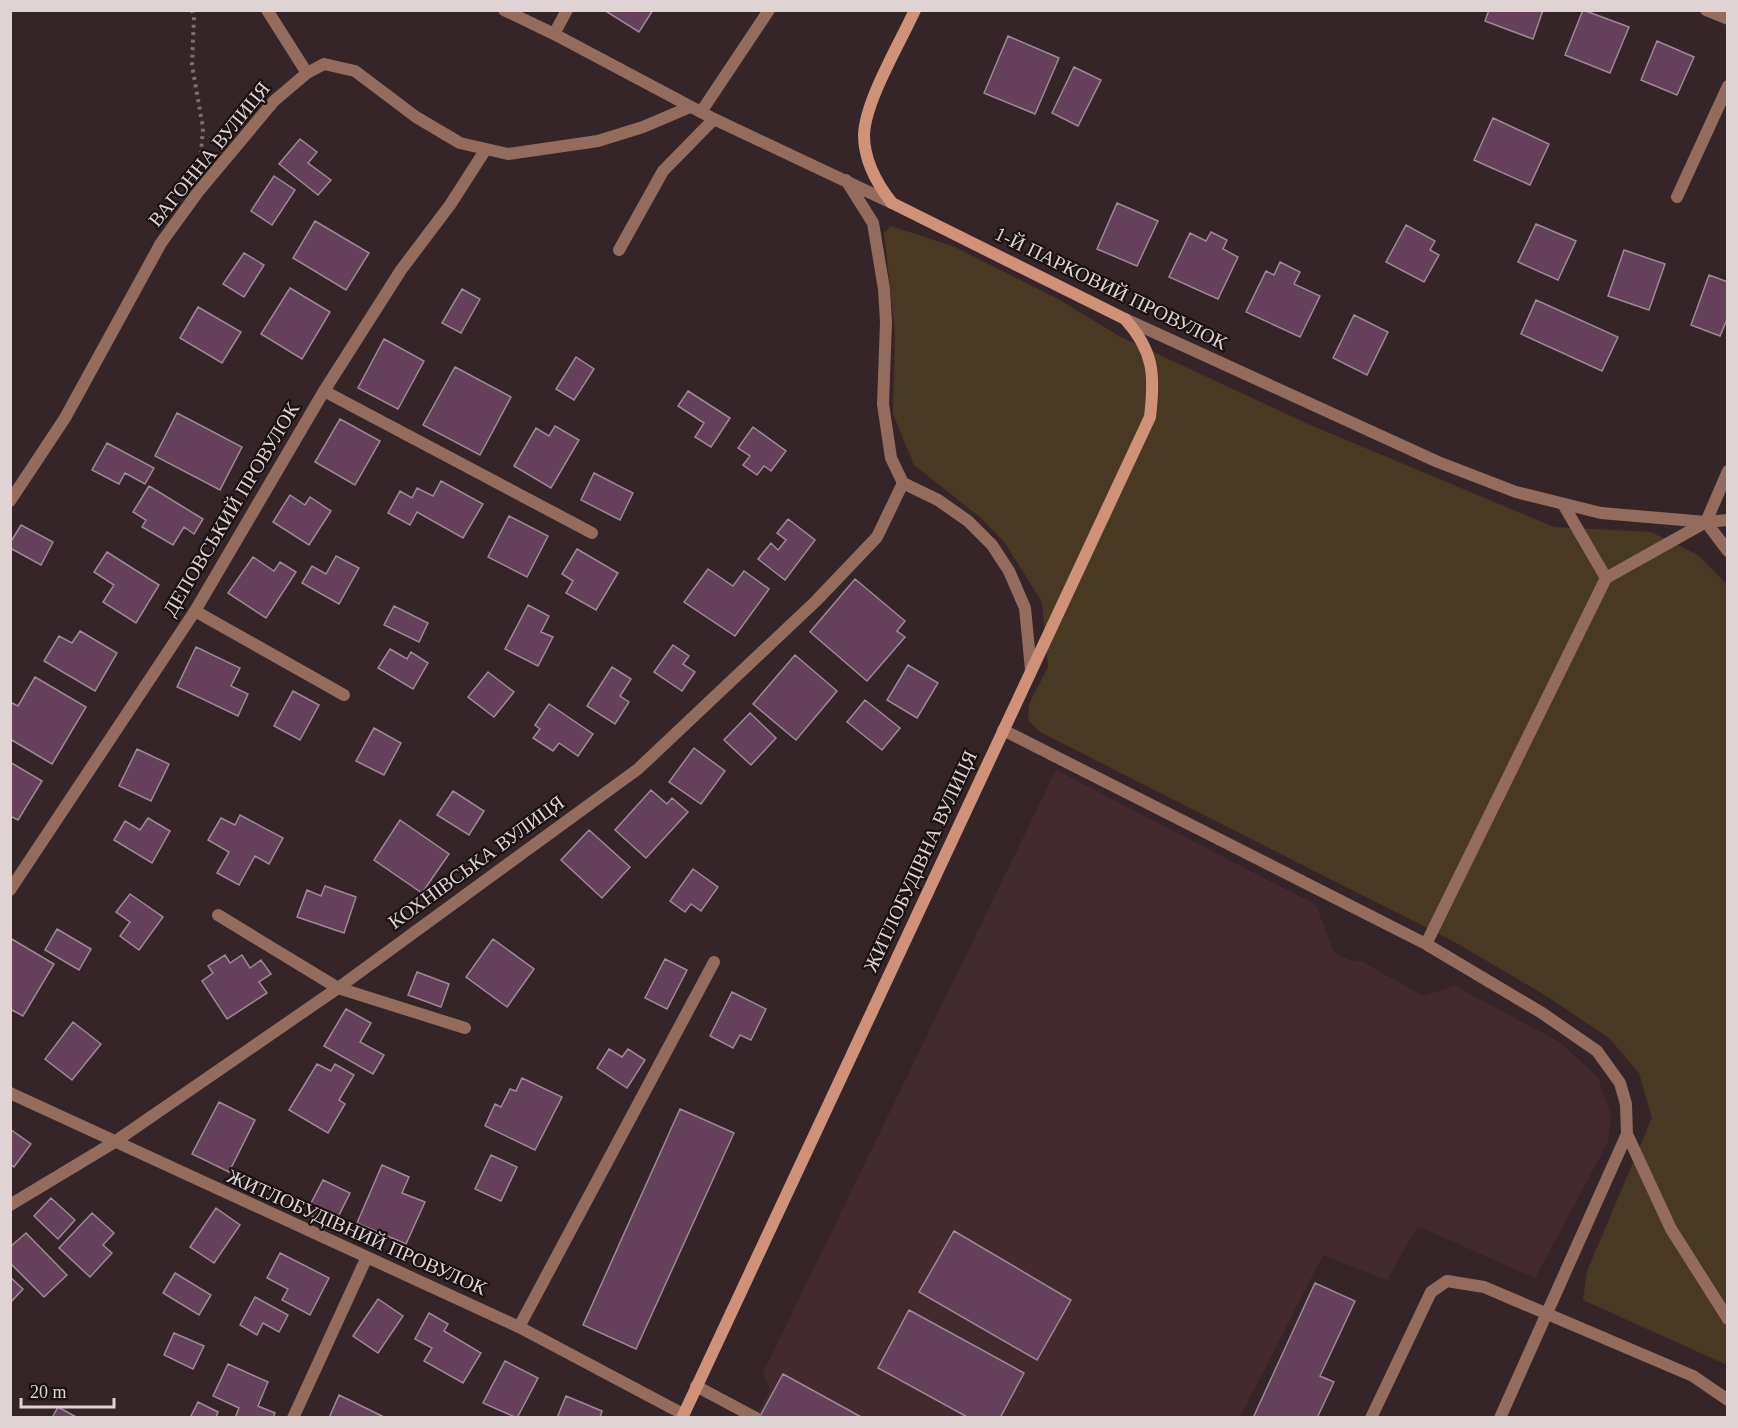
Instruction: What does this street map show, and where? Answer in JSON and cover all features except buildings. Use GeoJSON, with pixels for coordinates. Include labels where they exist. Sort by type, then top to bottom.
{"type":"FeatureCollection","features":[{"type":"Feature","properties":{"kind":"street"},"geometry":{"type":"LineString","coordinates":[[267,10],[307,73]]}},
{"type":"Feature","properties":{"kind":"street","name":"1-Й ПАРКОВИЙ ПРОВУЛОК"},"geometry":{"type":"LineString","coordinates":[[504,10],[554,34],[714,120],[846,180],[1125,319],[1438,462],[1516,492],[1601,513],[1706,522],[1728,520]]}},
{"type":"Feature","properties":{"kind":"street"},"geometry":{"type":"LineString","coordinates":[[554,34],[567,10]]}},
{"type":"Feature","properties":{"kind":"street"},"geometry":{"type":"LineString","coordinates":[[695,109],[769,10]]}},
{"type":"Feature","properties":{"kind":"street"},"geometry":{"type":"LineString","coordinates":[[892,203],[879,186],[870,166],[864,136],[869,110],[915,10]]}},
{"type":"Feature","properties":{"kind":"street"},"geometry":{"type":"LineString","coordinates":[[1706,10],[1728,19]]}},
{"type":"Feature","properties":{"kind":"street","name":"ВАГОННА ВУЛИЦЯ"},"geometry":{"type":"LineString","coordinates":[[10,501],[65,418],[161,243],[198,192],[274,101],[307,73],[324,64],[355,71],[416,117],[460,143],[508,154],[597,141],[695,109]]}},
{"type":"Feature","properties":{"kind":"street"},"geometry":{"type":"LineString","coordinates":[[1677,197],[1728,86]]}},
{"type":"Feature","properties":{"kind":"street"},"geometry":{"type":"LineString","coordinates":[[619,250],[663,171],[714,120]]}},
{"type":"Feature","properties":{"kind":"street","name":"ДЕПОВСЬКИЙ ПРОВУЛОК"},"geometry":{"type":"LineString","coordinates":[[10,890],[195,611],[324,391],[401,270],[450,205],[486,149]]}},
{"type":"Feature","properties":{"kind":"street"},"geometry":{"type":"LineString","coordinates":[[846,180],[873,223],[886,322],[883,404],[891,458],[903,483],[938,500],[968,521],[992,545],[1009,571],[1025,608],[1031,670]]}},
{"type":"Feature","properties":{"kind":"street","name":"ЖИТЛОБУДІВНА ВУЛИЦЯ"},"geometry":{"type":"LineString","coordinates":[[682,1416],[1150,417],[1153,388],[1149,362],[1142,338],[1125,319]]}},
{"type":"Feature","properties":{"kind":"street"},"geometry":{"type":"LineString","coordinates":[[324,391],[592,532]]}},
{"type":"Feature","properties":{"kind":"street"},"geometry":{"type":"LineString","coordinates":[[1426,944],[1606,578],[1706,522],[1728,471]]}},
{"type":"Feature","properties":{"kind":"street","name":"КОХНІВСЬКА ВУЛИЦЯ"},"geometry":{"type":"LineString","coordinates":[[10,1205],[113,1143],[338,988],[638,769],[816,601],[877,537],[903,483]]}},
{"type":"Feature","properties":{"kind":"street"},"geometry":{"type":"LineString","coordinates":[[1563,504],[1606,578]]}},
{"type":"Feature","properties":{"kind":"street"},"geometry":{"type":"LineString","coordinates":[[1706,522],[1728,551]]}},
{"type":"Feature","properties":{"kind":"street"},"geometry":{"type":"LineString","coordinates":[[195,611],[344,695]]}},
{"type":"Feature","properties":{"kind":"street"},"geometry":{"type":"LineString","coordinates":[[1003,730],[1426,944],[1542,1013],[1597,1051],[1620,1083],[1626,1104],[1627,1134],[1671,1229],[1728,1319]]}},
{"type":"Feature","properties":{"kind":"street"},"geometry":{"type":"LineString","coordinates":[[218,915],[338,988],[465,1028]]}},
{"type":"Feature","properties":{"kind":"street"},"geometry":{"type":"LineString","coordinates":[[519,1327],[714,962]]}},
{"type":"Feature","properties":{"kind":"street","name":"ЖИТЛОБУДІВНИЙ ПРОВУЛОК"},"geometry":{"type":"LineString","coordinates":[[10,1094],[366,1259],[519,1327],[682,1416]]}},
{"type":"Feature","properties":{"kind":"street"},"geometry":{"type":"LineString","coordinates":[[1500,1418],[1627,1134]]}},
{"type":"Feature","properties":{"kind":"street"},"geometry":{"type":"LineString","coordinates":[[293,1418],[366,1259]]}},
{"type":"Feature","properties":{"kind":"street"},"geometry":{"type":"LineString","coordinates":[[1371,1418],[1431,1292],[1447,1281],[1484,1287],[1693,1376],[1728,1400]]}},
{"type":"Feature","properties":{"kind":"street"},"geometry":{"type":"LineString","coordinates":[[696,1386],[756,1418]]}},
{"type":"Feature","properties":{"kind":"path"},"geometry":{"type":"LineString","coordinates":[[192,10],[194,17],[192,65],[203,128],[198,192]]}},
{"type":"Feature","properties":{"kind":"shaded area"},"geometry":{"type":"Polygon","coordinates":[[[891,226],[955,247],[1058,299],[1119,336],[1308,424],[1554,527],[1651,532],[1698,555],[1727,584],[1727,1365],[1583,1300],[1587,1271],[1652,1118],[1639,1073],[1609,1038],[1548,997],[1453,941],[1040,732],[1028,720],[1029,704],[1048,667],[1042,602],[1005,543],[981,518],[914,465],[893,414],[895,332],[884,233],[891,226]]]}},
{"type":"Feature","properties":{"kind":"shaded area"},"geometry":{"type":"Polygon","coordinates":[[[1056,770],[1316,905],[1334,952],[1349,960],[1361,961],[1423,996],[1455,986],[1561,1043],[1598,1078],[1611,1115],[1608,1142],[1535,1278],[1418,1226],[1387,1280],[1323,1255],[1240,1417],[756,1418],[770,1390],[763,1373],[1056,770]]]}}]}
